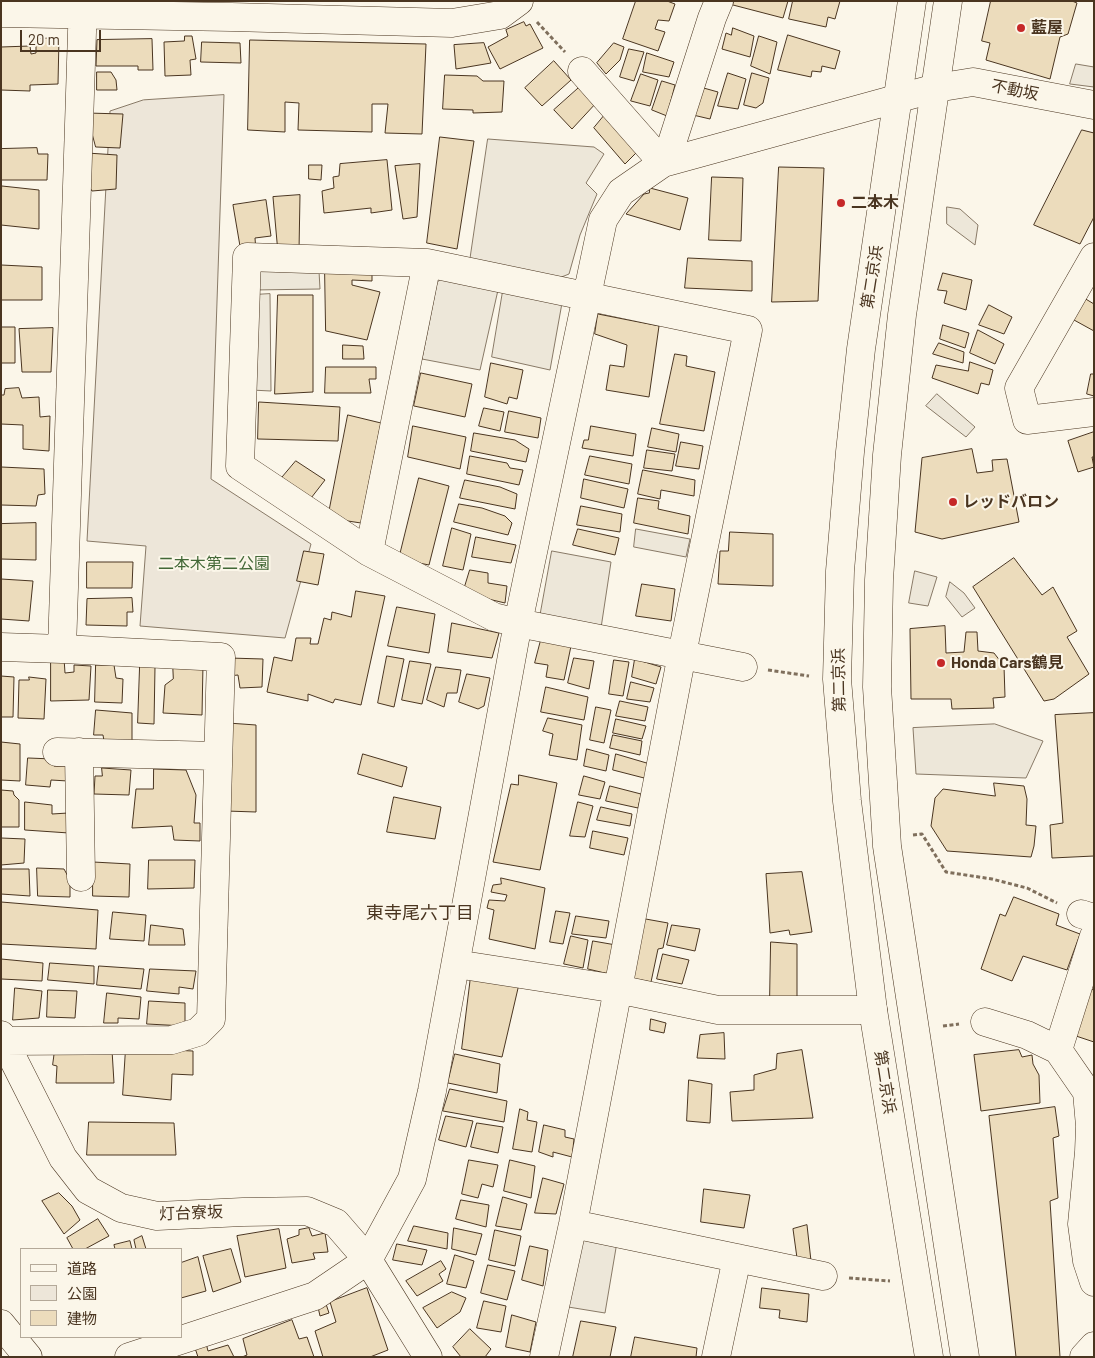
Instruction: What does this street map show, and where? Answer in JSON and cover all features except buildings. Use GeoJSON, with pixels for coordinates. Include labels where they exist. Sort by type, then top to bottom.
{"type":"FeatureCollection","features":[{"type":"Feature","properties":{"kind":"main road"},"geometry":{"type":"LineString","coordinates":[[582,71],[664,163],[719,1]]}},
{"type":"Feature","properties":{"kind":"main road","name":"第二京浜"},"geometry":{"type":"LineString","coordinates":[[912,1],[861,349],[840,571],[837,679],[847,801],[873,1010],[929,1357]]}},
{"type":"Feature","properties":{"kind":"main road"},"geometry":{"type":"LineString","coordinates":[[948,1],[903,306],[886,455],[879,580],[877,687],[887,846],[965,1357]]}},
{"type":"Feature","properties":{"kind":"main road"},"geometry":{"type":"LineString","coordinates":[[1,13],[83,8],[231,9],[452,23],[500,15],[519,2]]}},
{"type":"Feature","properties":{"kind":"main road"},"geometry":{"type":"LineString","coordinates":[[62,649],[83,8]]}},
{"type":"Feature","properties":{"kind":"main road","name":"不動坂"},"geometry":{"type":"LineString","coordinates":[[368,1260],[412,1179],[432,1091],[518,623],[603,220],[621,192],[664,163],[936,88],[973,82],[1094,105]]}},
{"type":"Feature","properties":{"kind":"main road"},"geometry":{"type":"LineString","coordinates":[[544,1357],[573,1224],[682,654],[748,330],[427,264],[247,257],[240,466],[370,552],[494,617],[518,623],[682,654],[743,667]]}},
{"type":"Feature","properties":{"kind":"main road"},"geometry":{"type":"LineString","coordinates":[[1094,257],[1019,388],[1027,420],[1094,412]]}},
{"type":"Feature","properties":{"kind":"main road"},"geometry":{"type":"LineString","coordinates":[[370,552],[427,264]]}},
{"type":"Feature","properties":{"kind":"main road"},"geometry":{"type":"LineString","coordinates":[[1,647],[221,658],[211,1019],[198,1032],[172,1040],[3,1038]]}},
{"type":"Feature","properties":{"kind":"main road"},"geometry":{"type":"LineString","coordinates":[[81,877],[68,752],[218,756]]}},
{"type":"Feature","properties":{"kind":"main road"},"geometry":{"type":"LineString","coordinates":[[1058,1050],[1089,923]]}},
{"type":"Feature","properties":{"kind":"main road"},"geometry":{"type":"LineString","coordinates":[[456,964],[617,989],[718,1010],[873,1010]]}},
{"type":"Feature","properties":{"kind":"main road"},"geometry":{"type":"LineString","coordinates":[[985,1022],[1027,1035],[1058,1050],[1087,1092],[1090,1126],[1082,1224],[1087,1261],[1094,1282]]}},
{"type":"Feature","properties":{"kind":"main road","name":"灯台寮坂"},"geometry":{"type":"LineString","coordinates":[[3,1038],[63,1158],[88,1190],[121,1208],[157,1216],[244,1212],[307,1212],[336,1223],[368,1260],[428,1357]]}},
{"type":"Feature","properties":{"kind":"main road"},"geometry":{"type":"LineString","coordinates":[[573,1224],[824,1276]]}},
{"type":"Feature","properties":{"kind":"main road"},"geometry":{"type":"LineString","coordinates":[[718,1349],[737,1258]]}},
{"type":"Feature","properties":{"kind":"main road"},"geometry":{"type":"LineString","coordinates":[[129,1357],[315,1296],[368,1260]]}},
{"type":"Feature","properties":{"kind":"main road"},"geometry":{"type":"LineString","coordinates":[[1,1324],[28,1357]]}},
{"type":"Feature","properties":{"kind":"main road"},"geometry":{"type":"LineString","coordinates":[[1084,1357],[1094,1346]]}},
{"type":"Feature","properties":{"kind":"path"},"geometry":{"type":"LineString","coordinates":[[519,2],[582,71]]}},
{"type":"Feature","properties":{"kind":"path"},"geometry":{"type":"LineString","coordinates":[[743,667],[837,679]]}},
{"type":"Feature","properties":{"kind":"path"},"geometry":{"type":"LineString","coordinates":[[922,834],[946,872],[992,879],[1027,888],[1089,923]]}},
{"type":"Feature","properties":{"kind":"path"},"geometry":{"type":"LineString","coordinates":[[824,1276],[918,1284]]}},
{"type":"Feature","properties":{"kind":"green space","name":"二本木第二公園"},"geometry":{"type":"Polygon","coordinates":[[[224,95],[211,479],[311,544],[285,638],[140,626],[146,546],[87,541],[110,111],[143,100],[224,95]]]}},
{"type":"Feature","properties":{"kind":"shaded area"},"geometry":{"type":"Polygon","coordinates":[[[1076,64],[1094,67],[1094,87],[1070,84],[1076,64]]]}},
{"type":"Feature","properties":{"kind":"shaded area"},"geometry":{"type":"Polygon","coordinates":[[[488,139],[594,147],[604,154],[586,183],[597,194],[580,235],[569,274],[559,278],[470,261],[488,139]]]}},
{"type":"Feature","properties":{"kind":"shaded area"},"geometry":{"type":"Polygon","coordinates":[[[947,207],[960,209],[978,225],[975,245],[947,224],[947,207]]]}},
{"type":"Feature","properties":{"kind":"shaded area"},"geometry":{"type":"Polygon","coordinates":[[[319,271],[320,289],[253,290],[260,272],[319,271]]]}},
{"type":"Feature","properties":{"kind":"shaded area"},"geometry":{"type":"Polygon","coordinates":[[[442,278],[498,290],[480,370],[422,359],[437,283],[442,278]]]}},
{"type":"Feature","properties":{"kind":"shaded area"},"geometry":{"type":"Polygon","coordinates":[[[503,291],[562,303],[550,370],[492,357],[503,291]]]}},
{"type":"Feature","properties":{"kind":"shaded area"},"geometry":{"type":"Polygon","coordinates":[[[270,294],[271,391],[251,390],[253,295],[270,294]]]}},
{"type":"Feature","properties":{"kind":"shaded area"},"geometry":{"type":"Polygon","coordinates":[[[937,394],[975,427],[966,437],[926,406],[937,394]]]}},
{"type":"Feature","properties":{"kind":"shaded area"},"geometry":{"type":"Polygon","coordinates":[[[636,529],[690,539],[686,557],[634,547],[636,529]]]}},
{"type":"Feature","properties":{"kind":"shaded area"},"geometry":{"type":"Polygon","coordinates":[[[552,551],[611,562],[601,628],[540,617],[552,551]]]}},
{"type":"Feature","properties":{"kind":"shaded area"},"geometry":{"type":"Polygon","coordinates":[[[915,571],[937,577],[928,606],[909,603],[915,571]]]}},
{"type":"Feature","properties":{"kind":"shaded area"},"geometry":{"type":"Polygon","coordinates":[[[950,582],[964,593],[975,608],[962,617],[946,597],[950,582]]]}},
{"type":"Feature","properties":{"kind":"shaded area"},"geometry":{"type":"Polygon","coordinates":[[[995,724],[1043,741],[1026,778],[916,774],[913,728],[995,724]]]}},
{"type":"Feature","properties":{"kind":"shaded area"},"geometry":{"type":"Polygon","coordinates":[[[581,1236],[617,1242],[605,1313],[562,1306],[581,1236]]]}},
{"type":"Feature","properties":{"kind":"place","name":"藍屋"},"geometry":{"type":"Point","coordinates":[1021,28]}},
{"type":"Feature","properties":{"kind":"place","name":"二本木"},"geometry":{"type":"Point","coordinates":[841,203]}},
{"type":"Feature","properties":{"kind":"place","name":"レッドバロン"},"geometry":{"type":"Point","coordinates":[953,502]}},
{"type":"Feature","properties":{"kind":"place","name":"Honda Cars鶴見"},"geometry":{"type":"Point","coordinates":[941,663]}},
{"type":"Feature","properties":{"kind":"district","name":"東寺尾六丁目"},"geometry":{"type":"Point","coordinates":[420,913]}}]}
